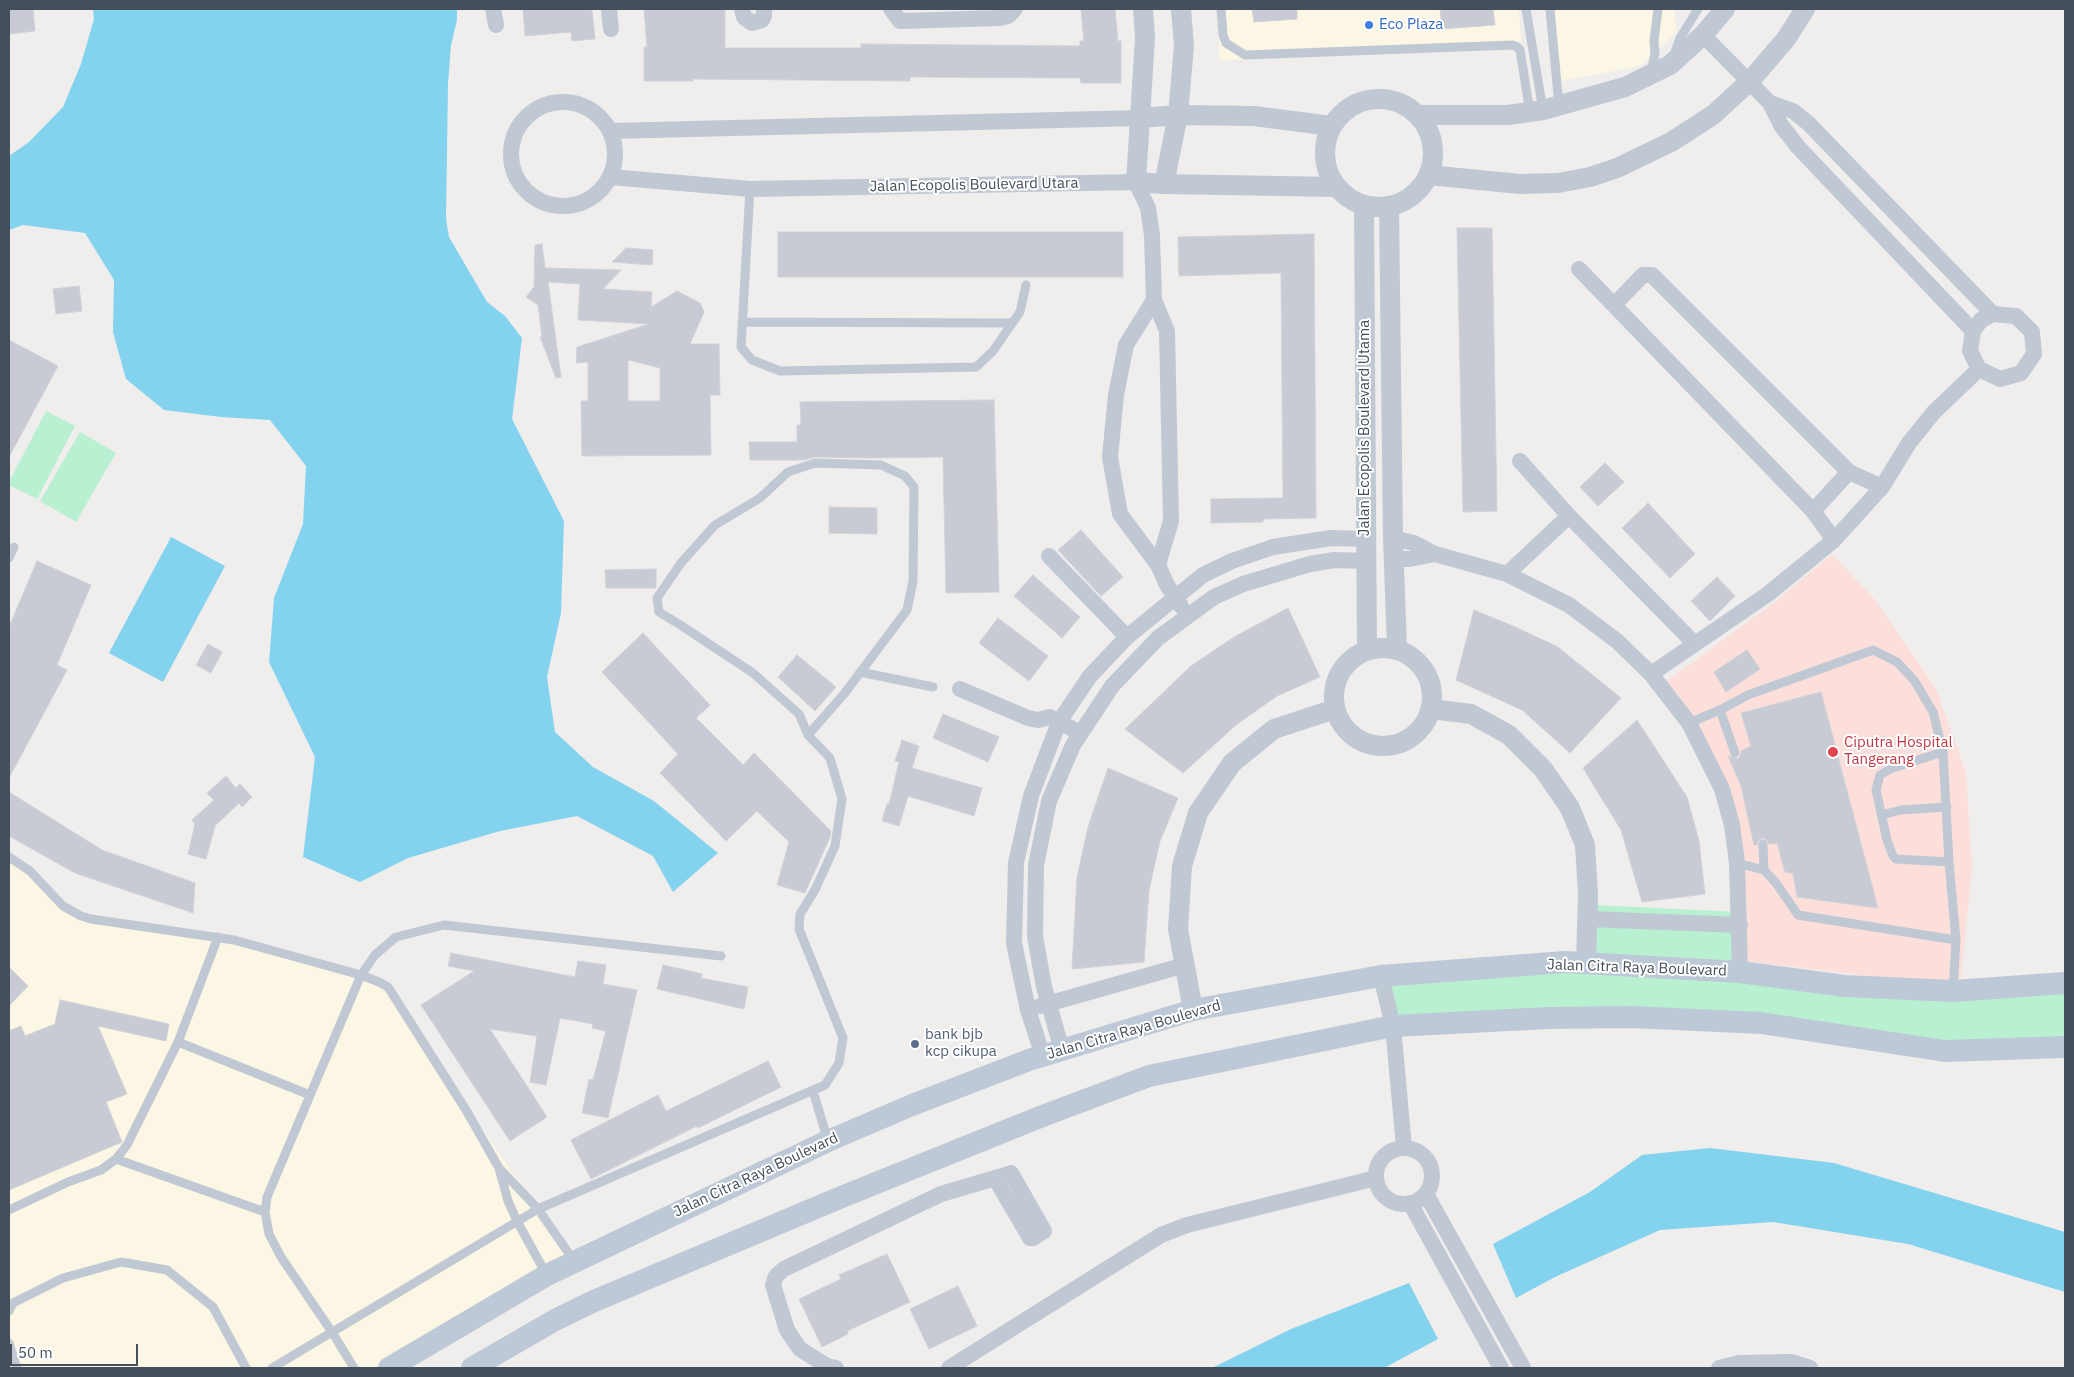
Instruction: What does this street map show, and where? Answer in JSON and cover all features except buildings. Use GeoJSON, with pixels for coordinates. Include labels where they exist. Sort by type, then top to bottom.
{"type":"FeatureCollection","features":[{"type":"Feature","properties":{"kind":"main road","name":"Jalan Citra Raya Boulevard"},"geometry":{"type":"LineString","coordinates":[[389,1368],[574,1261],[828,1141],[912,1105],[1052,1053],[1193,1010],[1381,976],[1565,962],[1713,972],[1740,972],[1845,986],[1953,991],[2065,983]]}},
{"type":"Feature","properties":{"kind":"main road"},"geometry":{"type":"LineString","coordinates":[[472,1368],[555,1320],[594,1301],[844,1196],[1031,1120],[1140,1079],[1393,1026],[1548,1018],[1632,1017],[1761,1023],[1945,1051],[2065,1047]]}},
{"type":"Feature","properties":{"kind":"street"},"geometry":{"type":"LineString","coordinates":[[609,9],[611,29]]}},
{"type":"Feature","properties":{"kind":"street"},"geometry":{"type":"LineString","coordinates":[[742,9],[744,17],[752,23],[762,20],[764,9]]}},
{"type":"Feature","properties":{"kind":"street"},"geometry":{"type":"LineString","coordinates":[[891,9],[900,21],[1000,18],[1008,16],[1014,9]]}},
{"type":"Feature","properties":{"kind":"street"},"geometry":{"type":"LineString","coordinates":[[1143,9],[1145,38],[1136,182],[1148,208],[1152,235],[1154,300],[1167,331],[1172,521],[1158,565]]}},
{"type":"Feature","properties":{"kind":"street"},"geometry":{"type":"LineString","coordinates":[[1148,208],[1164,184],[1178,115],[1184,46],[1181,9]]}},
{"type":"Feature","properties":{"kind":"street"},"geometry":{"type":"LineString","coordinates":[[1417,115],[1508,115],[1544,110],[1625,87],[1670,65],[1707,39],[1725,9]]}},
{"type":"Feature","properties":{"kind":"street"},"geometry":{"type":"LineString","coordinates":[[1428,175],[1520,184],[1558,183],[1590,177],[1617,168],[1695,128],[1713,115],[1744,75],[1786,39],[1805,9]]}},
{"type":"Feature","properties":{"kind":"street"},"geometry":{"type":"LineString","coordinates":[[1707,39],[1770,103],[1782,125],[1798,147],[1972,331]]}},
{"type":"Feature","properties":{"kind":"street"},"geometry":{"type":"LineString","coordinates":[[1371,99],[1388,100],[1404,105],[1417,115],[1427,129],[1433,155],[1428,175],[1422,186],[1402,202],[1390,206],[1364,205],[1344,195],[1328,173],[1324,157],[1326,141],[1331,126],[1342,113],[1355,104],[1371,99]]}},
{"type":"Feature","properties":{"kind":"street"},"geometry":{"type":"LineString","coordinates":[[570,102],[594,111],[610,131],[616,154],[611,177],[595,196],[587,200],[572,206],[546,204],[525,190],[516,175],[512,167],[512,142],[524,119],[545,105],[570,102]]}},
{"type":"Feature","properties":{"kind":"street"},"geometry":{"type":"LineString","coordinates":[[1770,103],[1793,111],[1808,123],[1993,314]]}},
{"type":"Feature","properties":{"kind":"street"},"geometry":{"type":"LineString","coordinates":[[610,131],[1140,118],[1178,115],[1254,116],[1331,126]]}},
{"type":"Feature","properties":{"kind":"street","name":"Jalan Ecopolis Boulevard Utara"},"geometry":{"type":"LineString","coordinates":[[611,177],[750,189],[1136,182],[1337,187]]}},
{"type":"Feature","properties":{"kind":"street","name":"Jalan Ecopolis Boulevard Utama"},"geometry":{"type":"LineString","coordinates":[[1364,205],[1367,651]]}},
{"type":"Feature","properties":{"kind":"street","name":"Jalan Ecopolis Boulevard Utama"},"geometry":{"type":"LineString","coordinates":[[1390,206],[1393,538],[1397,650]]}},
{"type":"Feature","properties":{"kind":"street"},"geometry":{"type":"LineString","coordinates":[[1579,269],[1813,511],[1834,540]]}},
{"type":"Feature","properties":{"kind":"street"},"geometry":{"type":"LineString","coordinates":[[1614,305],[1643,275],[1652,275],[1849,472],[1882,487]]}},
{"type":"Feature","properties":{"kind":"street"},"geometry":{"type":"LineString","coordinates":[[1154,300],[1126,345],[1116,395],[1110,457],[1120,514],[1158,565],[1175,597],[1188,616]]}},
{"type":"Feature","properties":{"kind":"street"},"geometry":{"type":"LineString","coordinates":[[1993,314],[2016,316],[2032,332],[2034,354],[2021,373],[2000,378],[1979,369],[1970,351],[1972,331],[1981,320],[1993,314]]}},
{"type":"Feature","properties":{"kind":"street"},"geometry":{"type":"LineString","coordinates":[[1651,674],[1768,594],[1834,540],[1882,487],[1909,442],[1934,412],[1979,369]]}},
{"type":"Feature","properties":{"kind":"street"},"geometry":{"type":"LineString","coordinates":[[1520,461],[1569,516],[1695,644]]}},
{"type":"Feature","properties":{"kind":"street"},"geometry":{"type":"LineString","coordinates":[[1813,511],[1849,472]]}},
{"type":"Feature","properties":{"kind":"street"},"geometry":{"type":"LineString","coordinates":[[1507,574],[1569,516]]}},
{"type":"Feature","properties":{"kind":"street"},"geometry":{"type":"LineString","coordinates":[[1052,1053],[1023,1011],[1014,943],[1016,863],[1031,796],[1059,722],[1090,676],[1127,637],[1203,575],[1273,547],[1331,538],[1366,539]]}},
{"type":"Feature","properties":{"kind":"street"},"geometry":{"type":"LineString","coordinates":[[1393,538],[1414,542],[1435,554],[1507,574],[1569,606],[1617,641],[1651,674],[1689,723],[1722,789],[1732,825],[1737,863],[1740,972]]}},
{"type":"Feature","properties":{"kind":"street"},"geometry":{"type":"LineString","coordinates":[[1394,559],[1410,559],[1435,554]]}},
{"type":"Feature","properties":{"kind":"street"},"geometry":{"type":"LineString","coordinates":[[1049,556],[1127,637]]}},
{"type":"Feature","properties":{"kind":"street"},"geometry":{"type":"LineString","coordinates":[[1052,1053],[1049,1004],[1035,936],[1036,865],[1049,801],[1080,733],[1112,686],[1158,638],[1214,597],[1243,584],[1282,571],[1334,560],[1367,562]]}},
{"type":"Feature","properties":{"kind":"street"},"geometry":{"type":"LineString","coordinates":[[1374,648],[1391,648],[1406,653],[1419,663],[1428,677],[1432,693],[1432,709],[1425,724],[1414,736],[1400,744],[1383,747],[1367,744],[1353,737],[1341,724],[1335,709],[1333,693],[1337,677],[1346,663],[1359,653],[1367,651],[1374,648]]}},
{"type":"Feature","properties":{"kind":"street"},"geometry":{"type":"LineString","coordinates":[[960,690],[1028,718],[1038,720],[1050,717],[1080,733]]}},
{"type":"Feature","properties":{"kind":"street"},"geometry":{"type":"LineString","coordinates":[[1193,1010],[1178,929],[1182,866],[1198,813],[1232,763],[1274,729],[1335,709]]}},
{"type":"Feature","properties":{"kind":"street"},"geometry":{"type":"LineString","coordinates":[[1432,709],[1471,714],[1509,735],[1543,769],[1570,808],[1584,845],[1588,919],[1586,963]]}},
{"type":"Feature","properties":{"kind":"street"},"geometry":{"type":"LineString","coordinates":[[1588,919],[1740,924]]}},
{"type":"Feature","properties":{"kind":"street"},"geometry":{"type":"LineString","coordinates":[[1023,1011],[1185,965]]}},
{"type":"Feature","properties":{"kind":"street"},"geometry":{"type":"LineString","coordinates":[[1381,976],[1393,1026],[1404,1147]]}},
{"type":"Feature","properties":{"kind":"street"},"geometry":{"type":"LineString","coordinates":[[1404,1147],[1413,1148],[1428,1160],[1433,1177],[1426,1194],[1410,1204],[1391,1201],[1378,1188],[1376,1178],[1376,1169],[1386,1153],[1404,1147]]}},
{"type":"Feature","properties":{"kind":"street"},"geometry":{"type":"LineString","coordinates":[[836,1368],[827,1366],[800,1349],[787,1330],[773,1285],[776,1276],[784,1269],[941,1194],[995,1178]]}},
{"type":"Feature","properties":{"kind":"street"},"geometry":{"type":"LineString","coordinates":[[949,1368],[1161,1236],[1187,1225],[1376,1178]]}},
{"type":"Feature","properties":{"kind":"street"},"geometry":{"type":"LineString","coordinates":[[1426,1194],[1523,1368]]}},
{"type":"Feature","properties":{"kind":"street"},"geometry":{"type":"LineString","coordinates":[[1410,1204],[1501,1368]]}},
{"type":"Feature","properties":{"kind":"street"},"geometry":{"type":"LineString","coordinates":[[1719,1368],[1739,1363],[1791,1362],[1810,1368]]}},
{"type":"Feature","properties":{"kind":"lane"},"geometry":{"type":"LineString","coordinates":[[1221,9],[1226,43],[1246,55],[1513,45],[1520,50],[1525,78],[1544,110]]}},
{"type":"Feature","properties":{"kind":"lane"},"geometry":{"type":"LineString","coordinates":[[1526,9],[1544,110]]}},
{"type":"Feature","properties":{"kind":"lane"},"geometry":{"type":"LineString","coordinates":[[1544,110],[1550,9]]}},
{"type":"Feature","properties":{"kind":"lane"},"geometry":{"type":"LineString","coordinates":[[1650,76],[1655,53],[1654,41],[1658,9]]}},
{"type":"Feature","properties":{"kind":"lane"},"geometry":{"type":"LineString","coordinates":[[1670,65],[1680,38],[1698,9]]}},
{"type":"Feature","properties":{"kind":"lane"},"geometry":{"type":"LineString","coordinates":[[750,189],[742,347],[752,360],[780,371],[976,366],[993,352],[1020,312],[1026,285]]}},
{"type":"Feature","properties":{"kind":"lane"},"geometry":{"type":"LineString","coordinates":[[742,322],[1012,323]]}},
{"type":"Feature","properties":{"kind":"lane"},"geometry":{"type":"LineString","coordinates":[[272,1368],[538,1209],[825,1085],[839,1062],[843,1038],[799,929],[800,914],[815,890],[834,846],[842,799],[830,758],[808,735],[799,714],[753,673],[658,612],[657,598],[681,564],[715,525],[760,498],[788,472],[816,463],[881,465],[905,476],[914,487],[913,581],[907,610],[844,694],[808,735]]}},
{"type":"Feature","properties":{"kind":"lane"},"geometry":{"type":"LineString","coordinates":[[9,558],[14,547]]}},
{"type":"Feature","properties":{"kind":"lane"},"geometry":{"type":"LineString","coordinates":[[1689,723],[1720,710],[1748,695],[1873,650],[1898,662],[1914,680],[1933,712],[1943,752],[1949,862],[1956,940],[1953,991]]}},
{"type":"Feature","properties":{"kind":"lane"},"geometry":{"type":"LineString","coordinates":[[860,672],[933,687]]}},
{"type":"Feature","properties":{"kind":"lane"},"geometry":{"type":"LineString","coordinates":[[1720,710],[1735,753]]}},
{"type":"Feature","properties":{"kind":"lane"},"geometry":{"type":"LineString","coordinates":[[1943,752],[1890,769],[1880,775],[1876,790],[1887,840],[1896,859],[1949,862]]}},
{"type":"Feature","properties":{"kind":"lane"},"geometry":{"type":"LineString","coordinates":[[1882,815],[1901,810],[1947,807]]}},
{"type":"Feature","properties":{"kind":"lane"},"geometry":{"type":"LineString","coordinates":[[1763,844],[1764,870]]}},
{"type":"Feature","properties":{"kind":"lane"},"geometry":{"type":"LineString","coordinates":[[9,857],[30,870],[63,906],[81,916],[218,937],[361,975],[388,987],[466,1110],[499,1168],[538,1209],[574,1261]]}},
{"type":"Feature","properties":{"kind":"lane"},"geometry":{"type":"LineString","coordinates":[[1737,863],[1764,870],[1776,883],[1798,915],[1956,940]]}},
{"type":"Feature","properties":{"kind":"lane"},"geometry":{"type":"LineString","coordinates":[[354,1368],[281,1257],[270,1234],[265,1212],[268,1197],[361,975],[376,955],[396,937],[444,925],[721,956]]}},
{"type":"Feature","properties":{"kind":"lane"},"geometry":{"type":"LineString","coordinates":[[9,1210],[68,1182],[101,1170],[116,1159],[127,1145],[178,1042],[218,937]]}},
{"type":"Feature","properties":{"kind":"lane"},"geometry":{"type":"LineString","coordinates":[[178,1042],[310,1094]]}},
{"type":"Feature","properties":{"kind":"lane"},"geometry":{"type":"LineString","coordinates":[[812,1092],[828,1141]]}},
{"type":"Feature","properties":{"kind":"lane"},"geometry":{"type":"LineString","coordinates":[[116,1159],[265,1212]]}},
{"type":"Feature","properties":{"kind":"lane"},"geometry":{"type":"LineString","coordinates":[[499,1168],[508,1201],[547,1275]]}},
{"type":"Feature","properties":{"kind":"lane"},"geometry":{"type":"LineString","coordinates":[[9,1311],[13,1303],[62,1278],[121,1262],[167,1270],[213,1307],[246,1368]]}},
{"type":"Feature","properties":{"kind":"lane"},"geometry":{"type":"LineString","coordinates":[[9,1343],[17,1368]]}},
{"type":"Feature","properties":{"kind":"shaded area","name":"Eco Plaza"},"geometry":{"type":"Polygon","coordinates":[[[1217,9],[1519,9],[1521,41],[1220,61],[1217,9]]]}},
{"type":"Feature","properties":{"kind":"shaded area"},"geometry":{"type":"Polygon","coordinates":[[[1547,9],[1674,9],[1677,32],[1640,66],[1556,82],[1547,9]]]}},
{"type":"Feature","properties":{"kind":"shaded area","name":"Ciputra Hospital Tangerang"},"geometry":{"type":"Polygon","coordinates":[[[1832,554],[1876,601],[1936,689],[1966,773],[1972,867],[1960,987],[1745,961],[1739,844],[1666,682],[1780,598],[1832,554]]]}},
{"type":"Feature","properties":{"kind":"shaded area"},"geometry":{"type":"Polygon","coordinates":[[[9,858],[29,871],[56,901],[90,921],[218,938],[387,988],[573,1262],[392,1368],[9,1368],[9,858]]]}},
{"type":"Feature","properties":{"kind":"green space"},"geometry":{"type":"Polygon","coordinates":[[[46,411],[75,426],[37,499],[9,485],[9,482],[46,411]]]}},
{"type":"Feature","properties":{"kind":"green space"},"geometry":{"type":"Polygon","coordinates":[[[80,432],[116,453],[76,522],[40,501],[80,432]]]}},
{"type":"Feature","properties":{"kind":"green space"},"geometry":{"type":"Polygon","coordinates":[[[1594,905],[1738,912],[1738,969],[1587,961],[1594,905]]]}},
{"type":"Feature","properties":{"kind":"green space"},"geometry":{"type":"Polygon","coordinates":[[[1565,963],[2065,991],[2065,1041],[1945,1051],[1632,1018],[1394,1026],[1380,975],[1565,963]]]}},
{"type":"Feature","properties":{"kind":"water"},"geometry":{"type":"Polygon","coordinates":[[[93,9],[457,9],[457,20],[451,45],[448,84],[446,219],[449,237],[487,302],[505,316],[522,338],[512,419],[564,521],[561,613],[547,677],[555,732],[593,767],[654,801],[718,853],[673,892],[653,856],[577,816],[500,831],[408,858],[360,882],[303,857],[315,757],[269,662],[274,598],[303,524],[306,466],[270,420],[221,417],[164,410],[126,379],[113,332],[114,280],[85,233],[23,225],[9,230],[9,156],[29,142],[63,107],[81,64],[94,19],[93,9]]]}},
{"type":"Feature","properties":{"kind":"water"},"geometry":{"type":"Polygon","coordinates":[[[171,537],[225,566],[163,682],[109,653],[171,537]]]}},
{"type":"Feature","properties":{"kind":"water"},"geometry":{"type":"Polygon","coordinates":[[[1710,1148],[1834,1163],[2065,1232],[2065,1292],[1908,1244],[1773,1222],[1660,1230],[1555,1277],[1516,1298],[1493,1244],[1590,1192],[1642,1155],[1710,1148]]]}},
{"type":"Feature","properties":{"kind":"water"},"geometry":{"type":"Polygon","coordinates":[[[1409,1283],[1438,1339],[1384,1368],[1212,1368],[1291,1329],[1409,1283]]]}},
{"type":"Feature","properties":{"kind":"place","name":"Eco Plaza"},"geometry":{"type":"Point","coordinates":[1369,25]}},
{"type":"Feature","properties":{"kind":"place","name":"Ciputra Hospital Tangerang"},"geometry":{"type":"Point","coordinates":[1833,752]}},
{"type":"Feature","properties":{"kind":"place","name":"bank bjb kcp cikupa"},"geometry":{"type":"Point","coordinates":[915,1044]}}]}
